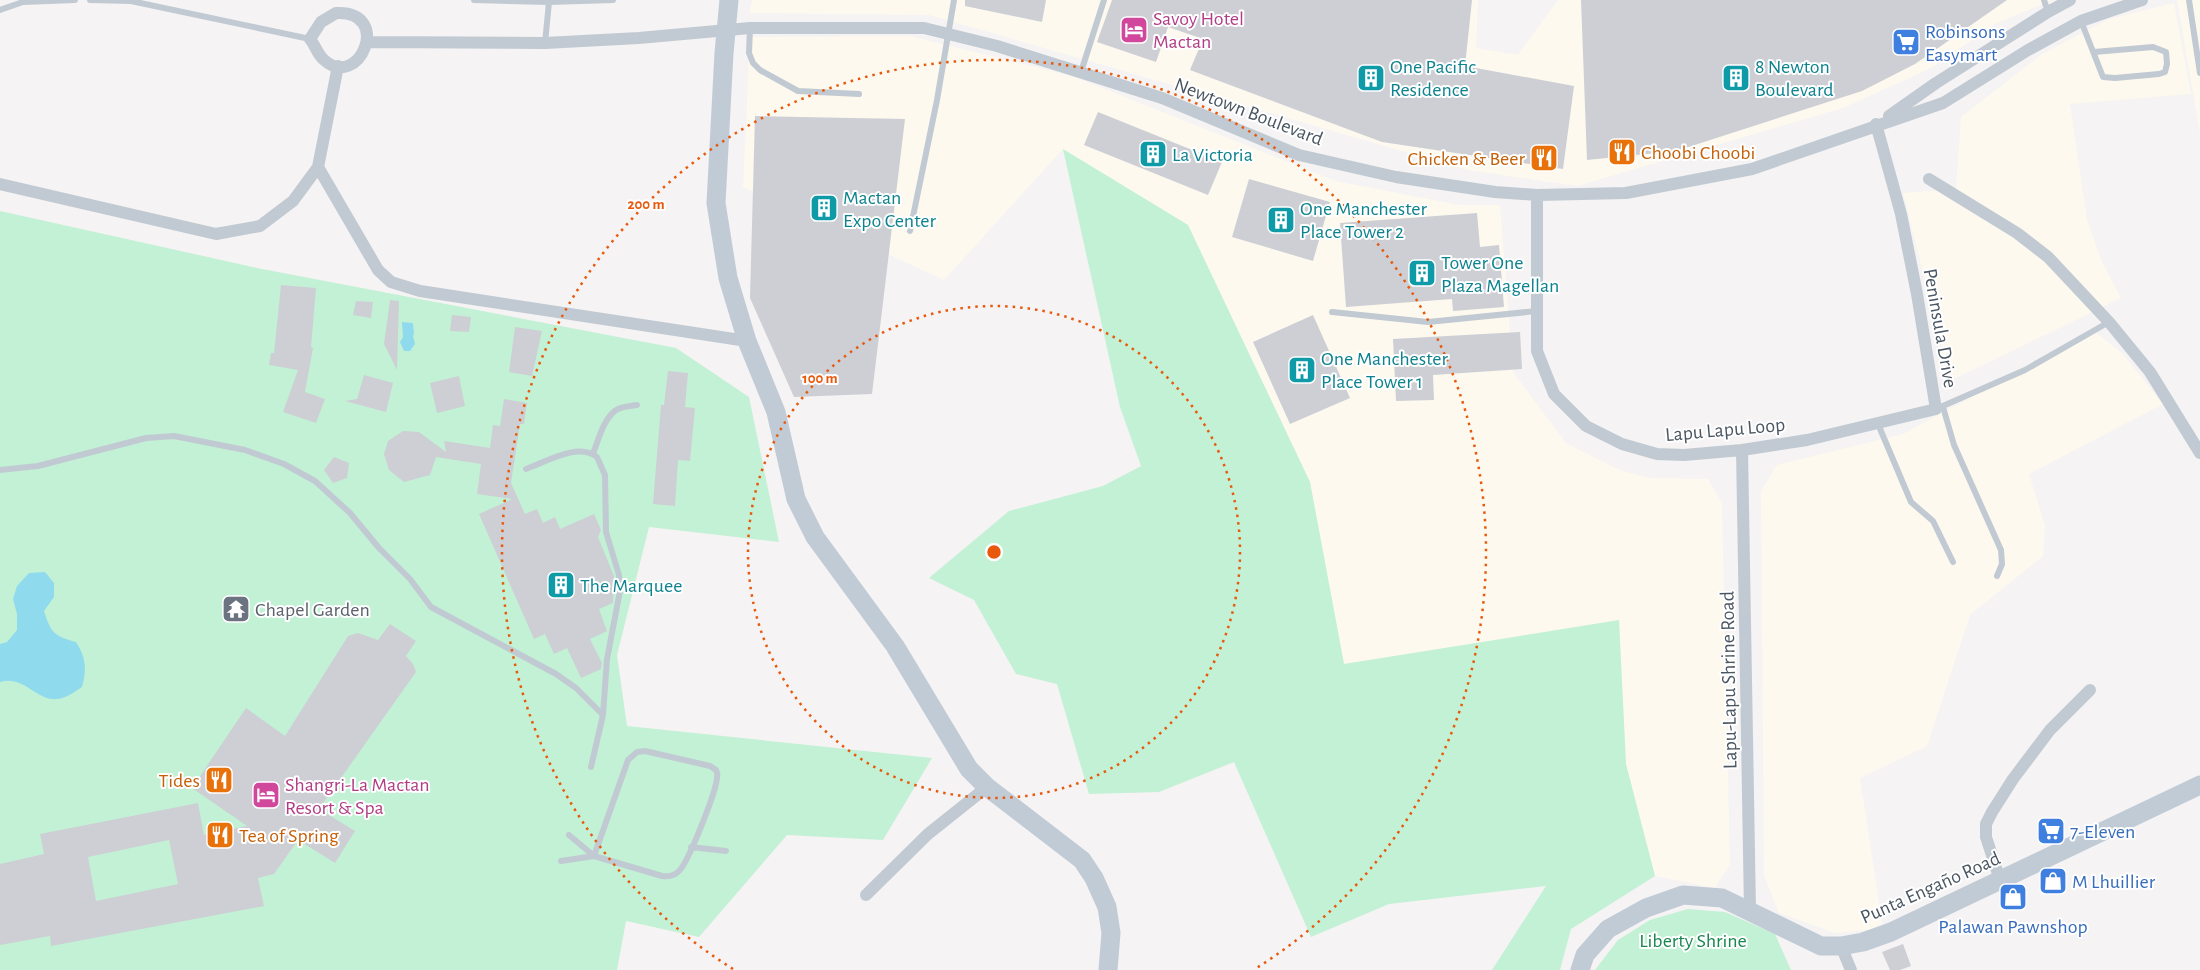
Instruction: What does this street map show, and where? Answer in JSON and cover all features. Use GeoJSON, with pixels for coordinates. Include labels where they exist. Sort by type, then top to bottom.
{"type":"FeatureCollection","features":[{"type":"Feature","properties":{"kind":"street"},"geometry":{"type":"LineString","coordinates":[[729,0],[716,203],[728,278],[747,341],[776,412],[796,499],[814,537],[895,646],[969,770],[987,787],[1082,860],[1094,878],[1107,908],[1111,933],[1108,970]]}},
{"type":"Feature","properties":{"kind":"street","name":"Newtown Boulevard"},"geometry":{"type":"LineString","coordinates":[[1876,124],[2046,6],[2070,0]]}},
{"type":"Feature","properties":{"kind":"street","name":"Newtown Boulevard"},"geometry":{"type":"LineString","coordinates":[[367,42],[545,43],[639,38],[750,28],[924,28],[998,46],[1162,98],[1299,155],[1396,176],[1495,192],[1536,195],[1626,193],[1752,169],[1943,102],[2028,50],[2081,21],[2142,0]]}},
{"type":"Feature","properties":{"kind":"street"},"geometry":{"type":"LineString","coordinates":[[344,13],[352,15],[364,26],[367,42],[360,57],[346,65],[338,66],[323,59],[310,39],[321,22],[328,16],[344,13]]}},
{"type":"Feature","properties":{"kind":"street"},"geometry":{"type":"LineString","coordinates":[[0,184],[216,234],[260,226],[293,201],[318,167],[338,66]]}},
{"type":"Feature","properties":{"kind":"street","name":"Peninsula Drive"},"geometry":{"type":"LineString","coordinates":[[1876,124],[1903,223],[1940,408]]}},
{"type":"Feature","properties":{"kind":"street"},"geometry":{"type":"LineString","coordinates":[[318,167],[378,270],[391,282],[420,291],[747,341]]}},
{"type":"Feature","properties":{"kind":"street"},"geometry":{"type":"LineString","coordinates":[[1930,179],[2017,234],[2048,257],[2109,322],[2150,372],[2200,452]]}},
{"type":"Feature","properties":{"kind":"street","name":"Lapu Lapu Loop"},"geometry":{"type":"LineString","coordinates":[[1536,195],[1537,351],[1554,394],[1586,426],[1622,444],[1657,454],[1684,455],[1742,450],[1807,440],[1940,408]]}},
{"type":"Feature","properties":{"kind":"street","name":"Lapu-Lapu Shrine Road"},"geometry":{"type":"LineString","coordinates":[[1742,450],[1750,910]]}},
{"type":"Feature","properties":{"kind":"street"},"geometry":{"type":"LineString","coordinates":[[2000,880],[1986,837],[1986,824],[2013,779],[2050,730],[2090,690]]}},
{"type":"Feature","properties":{"kind":"street","name":"Punta Engaño Road"},"geometry":{"type":"LineString","coordinates":[[1580,970],[1585,955],[1608,929],[1646,908],[1683,895],[1722,898],[1821,946],[1841,946],[1863,942],[1891,932],[2200,785]]}},
{"type":"Feature","properties":{"kind":"street"},"geometry":{"type":"LineString","coordinates":[[866,895],[928,834],[987,787]]}},
{"type":"Feature","properties":{"kind":"street"},"geometry":{"type":"LineString","coordinates":[[1841,946],[1851,970]]}},
{"type":"Feature","properties":{"kind":"lane"},"geometry":{"type":"LineString","coordinates":[[0,10],[23,2],[75,0]]}},
{"type":"Feature","properties":{"kind":"lane"},"geometry":{"type":"LineString","coordinates":[[90,0],[131,1],[310,39]]}},
{"type":"Feature","properties":{"kind":"lane"},"geometry":{"type":"LineString","coordinates":[[474,0],[549,2],[613,0]]}},
{"type":"Feature","properties":{"kind":"lane"},"geometry":{"type":"LineString","coordinates":[[910,231],[954,0]]}},
{"type":"Feature","properties":{"kind":"lane"},"geometry":{"type":"LineString","coordinates":[[1081,72],[1104,0]]}},
{"type":"Feature","properties":{"kind":"lane"},"geometry":{"type":"LineString","coordinates":[[2188,0],[2200,73]]}},
{"type":"Feature","properties":{"kind":"lane"},"geometry":{"type":"LineString","coordinates":[[545,43],[549,2]]}},
{"type":"Feature","properties":{"kind":"lane"},"geometry":{"type":"LineString","coordinates":[[2081,21],[2104,77],[2115,78],[2159,74],[2165,72],[2167,64],[2166,52],[2153,47],[2094,52]]}},
{"type":"Feature","properties":{"kind":"lane"},"geometry":{"type":"LineString","coordinates":[[750,28],[749,53],[753,63],[760,70],[798,91],[859,94]]}},
{"type":"Feature","properties":{"kind":"lane"},"geometry":{"type":"LineString","coordinates":[[1332,312],[1428,322],[1537,311]]}},
{"type":"Feature","properties":{"kind":"lane","name":"Peninsula Drive"},"geometry":{"type":"LineString","coordinates":[[1940,408],[2025,370],[2109,322]]}},
{"type":"Feature","properties":{"kind":"lane"},"geometry":{"type":"LineString","coordinates":[[592,454],[609,417],[614,411],[638,405]]}},
{"type":"Feature","properties":{"kind":"lane"},"geometry":{"type":"LineString","coordinates":[[1940,408],[1954,445],[2001,550],[2002,564],[1997,576]]}},
{"type":"Feature","properties":{"kind":"lane"},"geometry":{"type":"LineString","coordinates":[[1878,424],[1911,502],[1933,521],[1954,562]]}},
{"type":"Feature","properties":{"kind":"lane"},"geometry":{"type":"LineString","coordinates":[[0,470],[38,466],[146,438],[174,436],[245,450],[284,464],[315,481],[340,503],[431,606],[562,677],[603,715]]}},
{"type":"Feature","properties":{"kind":"lane"},"geometry":{"type":"LineString","coordinates":[[526,469],[577,451],[592,454],[600,462],[605,475],[606,532],[620,582],[607,659],[603,715],[591,767]]}},
{"type":"Feature","properties":{"kind":"lane"},"geometry":{"type":"LineString","coordinates":[[561,861],[594,856],[668,876],[681,870],[717,781],[716,770],[710,766],[642,752],[633,754],[628,760],[594,856]]}},
{"type":"Feature","properties":{"kind":"lane"},"geometry":{"type":"LineString","coordinates":[[569,835],[594,856]]}},
{"type":"Feature","properties":{"kind":"lane"},"geometry":{"type":"LineString","coordinates":[[691,848],[726,851]]}},
{"type":"Feature","properties":{"kind":"shaded area"},"geometry":{"type":"Polygon","coordinates":[[[752,0],[1478,0],[1476,48],[1518,55],[1558,0],[2052,0],[1995,24],[1931,68],[1843,108],[1577,186],[1468,170],[929,15],[750,13],[752,0]]]}},
{"type":"Feature","properties":{"kind":"shaded area"},"geometry":{"type":"Polygon","coordinates":[[[2177,0],[2200,0],[2200,133],[2177,0]]]}},
{"type":"Feature","properties":{"kind":"shaded area"},"geometry":{"type":"Polygon","coordinates":[[[2174,3],[2191,94],[2070,104],[2087,220],[2102,262],[2121,298],[1950,381],[1903,193],[1956,189],[1961,117],[2042,54],[2109,19],[2174,3]]]}},
{"type":"Feature","properties":{"kind":"shaded area"},"geometry":{"type":"Polygon","coordinates":[[[910,36],[1072,76],[1336,181],[1459,205],[1500,205],[1513,372],[1566,443],[1622,471],[1650,478],[1708,479],[1722,503],[1730,864],[1715,888],[1655,876],[1626,764],[1619,621],[1344,664],[1310,482],[1188,225],[1063,149],[944,280],[743,187],[750,37],[910,36]]]}},
{"type":"Feature","properties":{"kind":"shaded area"},"geometry":{"type":"Polygon","coordinates":[[[2094,331],[2122,353],[2163,404],[2029,474],[2045,526],[2043,556],[1970,615],[1927,746],[1860,778],[1883,929],[1835,933],[1779,913],[1764,876],[1761,491],[1777,465],[1903,434],[2094,331]]]}},
{"type":"Feature","properties":{"kind":"green space"},"geometry":{"type":"Polygon","coordinates":[[[1063,149],[1188,225],[1310,482],[1344,664],[1619,620],[1626,764],[1655,876],[1571,929],[1560,970],[1492,970],[1546,886],[1389,904],[1311,937],[1234,762],[1159,792],[1089,794],[1057,684],[1016,674],[974,600],[929,578],[1009,511],[1103,486],[1141,466],[1120,407],[1063,149]]]}},
{"type":"Feature","properties":{"kind":"green space"},"geometry":{"type":"Polygon","coordinates":[[[0,211],[262,269],[676,348],[749,397],[779,542],[649,527],[617,655],[627,726],[932,758],[883,840],[787,835],[699,937],[626,921],[617,970],[0,970],[0,211]]]}},
{"type":"Feature","properties":{"kind":"green space","name":"Liberty Shrine"},"geometry":{"type":"Polygon","coordinates":[[[1688,909],[1725,912],[1775,934],[1791,970],[1595,970],[1618,940],[1650,920],[1688,909]]]}},
{"type":"Feature","properties":{"kind":"water"},"geometry":{"type":"Polygon","coordinates":[[[402,322],[413,323],[415,344],[410,351],[404,351],[400,342],[403,337],[402,322]]]}},
{"type":"Feature","properties":{"kind":"water"},"geometry":{"type":"Polygon","coordinates":[[[45,572],[54,583],[54,597],[44,611],[51,629],[63,638],[76,642],[85,664],[82,687],[67,696],[56,699],[40,695],[18,683],[0,682],[0,644],[7,642],[17,630],[17,614],[13,599],[17,586],[29,573],[45,572]]]}},
{"type":"Feature","properties":{"kind":"building"},"geometry":{"type":"Polygon","coordinates":[[[965,0],[1046,0],[1042,22],[965,6],[965,0]]]}},
{"type":"Feature","properties":{"kind":"building","name":"One Pacific Residence"},"geometry":{"type":"Polygon","coordinates":[[[1112,0],[1472,0],[1465,66],[1574,86],[1563,169],[1382,142],[1190,70],[1203,39],[1168,27],[1156,62],[1097,42],[1112,0]]]}},
{"type":"Feature","properties":{"kind":"building","name":"8 Newton Boulevard"},"geometry":{"type":"Polygon","coordinates":[[[1581,0],[2007,0],[1915,64],[1862,91],[1676,151],[1587,160],[1581,0]]]}},
{"type":"Feature","properties":{"kind":"building","name":"La Victoria"},"geometry":{"type":"Polygon","coordinates":[[[1098,112],[1222,162],[1208,195],[1084,145],[1098,112]]]}},
{"type":"Feature","properties":{"kind":"building","name":"Mactan Expo Center"},"geometry":{"type":"Polygon","coordinates":[[[755,116],[905,119],[872,394],[794,397],[750,298],[755,116]]]}},
{"type":"Feature","properties":{"kind":"building","name":"One Manchester Place Tower 2"},"geometry":{"type":"Polygon","coordinates":[[[1249,179],[1330,202],[1313,261],[1232,237],[1249,179]]]}},
{"type":"Feature","properties":{"kind":"building","name":"Tower One Plaza Magellan"},"geometry":{"type":"Polygon","coordinates":[[[1477,213],[1480,247],[1499,245],[1504,307],[1453,311],[1452,299],[1346,307],[1340,223],[1477,213]]]}},
{"type":"Feature","properties":{"kind":"building"},"geometry":{"type":"Polygon","coordinates":[[[281,285],[316,288],[311,347],[313,348],[305,392],[325,399],[316,423],[283,412],[298,370],[269,365],[271,353],[274,353],[281,285]]]}},
{"type":"Feature","properties":{"kind":"building"},"geometry":{"type":"Polygon","coordinates":[[[390,300],[399,301],[397,370],[384,344],[390,300]]]}},
{"type":"Feature","properties":{"kind":"building"},"geometry":{"type":"Polygon","coordinates":[[[356,301],[373,302],[371,318],[353,315],[356,301]]]}},
{"type":"Feature","properties":{"kind":"building"},"geometry":{"type":"Polygon","coordinates":[[[452,315],[471,317],[469,332],[450,331],[452,315]]]}},
{"type":"Feature","properties":{"kind":"building","name":"One Manchester Place Tower 1"},"geometry":{"type":"Polygon","coordinates":[[[1313,315],[1350,398],[1290,424],[1253,342],[1313,315]]]}},
{"type":"Feature","properties":{"kind":"building"},"geometry":{"type":"Polygon","coordinates":[[[515,327],[542,331],[532,376],[509,372],[515,327]]]}},
{"type":"Feature","properties":{"kind":"building"},"geometry":{"type":"Polygon","coordinates":[[[1520,332],[1522,369],[1433,375],[1434,400],[1396,401],[1393,339],[1520,332]]]}},
{"type":"Feature","properties":{"kind":"building"},"geometry":{"type":"Polygon","coordinates":[[[668,371],[688,373],[685,407],[695,408],[690,461],[678,460],[675,506],[653,504],[661,405],[664,405],[668,371]]]}},
{"type":"Feature","properties":{"kind":"building"},"geometry":{"type":"Polygon","coordinates":[[[364,375],[393,383],[386,412],[345,401],[357,399],[364,375]]]}},
{"type":"Feature","properties":{"kind":"building"},"geometry":{"type":"Polygon","coordinates":[[[459,376],[465,406],[437,413],[430,383],[459,376]]]}},
{"type":"Feature","properties":{"kind":"building","name":"The Marquee"},"geometry":{"type":"Polygon","coordinates":[[[504,399],[527,403],[524,424],[520,424],[511,483],[525,514],[537,509],[543,523],[555,517],[560,529],[594,514],[601,530],[598,537],[614,576],[613,603],[599,609],[607,631],[590,639],[602,663],[601,669],[581,678],[567,648],[554,654],[545,634],[534,639],[479,514],[512,499],[477,494],[481,464],[436,457],[430,475],[404,482],[389,470],[384,454],[388,441],[403,431],[419,432],[446,452],[444,441],[490,448],[493,425],[500,426],[504,399]]]}},
{"type":"Feature","properties":{"kind":"building"},"geometry":{"type":"Polygon","coordinates":[[[334,457],[349,463],[347,478],[333,483],[324,470],[334,457]]]}},
{"type":"Feature","properties":{"kind":"building","name":"Shangri-La Mactan Resort & Spa"},"geometry":{"type":"Polygon","coordinates":[[[390,624],[416,641],[406,656],[413,664],[416,672],[319,809],[355,831],[335,863],[298,840],[274,874],[258,878],[264,906],[51,946],[50,936],[0,945],[0,864],[44,854],[40,834],[198,803],[204,835],[247,826],[192,788],[246,708],[285,736],[348,636],[358,633],[378,640],[390,624]],[[169,840],[88,857],[96,901],[178,884],[169,840]]]}},
{"type":"Feature","properties":{"kind":"building"},"geometry":{"type":"Polygon","coordinates":[[[1903,944],[1911,966],[1900,970],[1890,970],[1882,952],[1903,944]]]}},
{"type":"Feature","properties":{"kind":"place","name":"Savoy Hotel Mactan"},"geometry":{"type":"Point","coordinates":[1134,30]}},
{"type":"Feature","properties":{"kind":"place","name":"Robinsons Easymart"},"geometry":{"type":"Point","coordinates":[1906,42]}},
{"type":"Feature","properties":{"kind":"place","name":"One Pacific Residence"},"geometry":{"type":"Point","coordinates":[1371,78]}},
{"type":"Feature","properties":{"kind":"place","name":"8 Newton Boulevard"},"geometry":{"type":"Point","coordinates":[1736,78]}},
{"type":"Feature","properties":{"kind":"place","name":"Choobi Choobi"},"geometry":{"type":"Point","coordinates":[1622,152]}},
{"type":"Feature","properties":{"kind":"place","name":"La Victoria"},"geometry":{"type":"Point","coordinates":[1153,154]}},
{"type":"Feature","properties":{"kind":"place","name":"Chicken & Beer"},"geometry":{"type":"Point","coordinates":[1544,158]}},
{"type":"Feature","properties":{"kind":"place","name":"Mactan Expo Center"},"geometry":{"type":"Point","coordinates":[824,208]}},
{"type":"Feature","properties":{"kind":"place","name":"One Manchester Place Tower 2"},"geometry":{"type":"Point","coordinates":[1281,220]}},
{"type":"Feature","properties":{"kind":"place","name":"Tower One Plaza Magellan"},"geometry":{"type":"Point","coordinates":[1422,273]}},
{"type":"Feature","properties":{"kind":"place","name":"One Manchester Place Tower 1"},"geometry":{"type":"Point","coordinates":[1302,370]}},
{"type":"Feature","properties":{"kind":"place","name":"The Marquee"},"geometry":{"type":"Point","coordinates":[561,585]}},
{"type":"Feature","properties":{"kind":"place","name":"Chapel Garden"},"geometry":{"type":"Point","coordinates":[236,609]}},
{"type":"Feature","properties":{"kind":"place","name":"Tides"},"geometry":{"type":"Point","coordinates":[219,780]}},
{"type":"Feature","properties":{"kind":"place","name":"Shangri-La Mactan Resort & Spa"},"geometry":{"type":"Point","coordinates":[266,795]}},
{"type":"Feature","properties":{"kind":"place","name":"7-Eleven"},"geometry":{"type":"Point","coordinates":[2051,831]}},
{"type":"Feature","properties":{"kind":"place","name":"Tea of Spring"},"geometry":{"type":"Point","coordinates":[220,835]}},
{"type":"Feature","properties":{"kind":"place","name":"M Lhuillier"},"geometry":{"type":"Point","coordinates":[2053,881]}},
{"type":"Feature","properties":{"kind":"place","name":"Palawan Pawnshop"},"geometry":{"type":"Point","coordinates":[2013,897]}}]}
